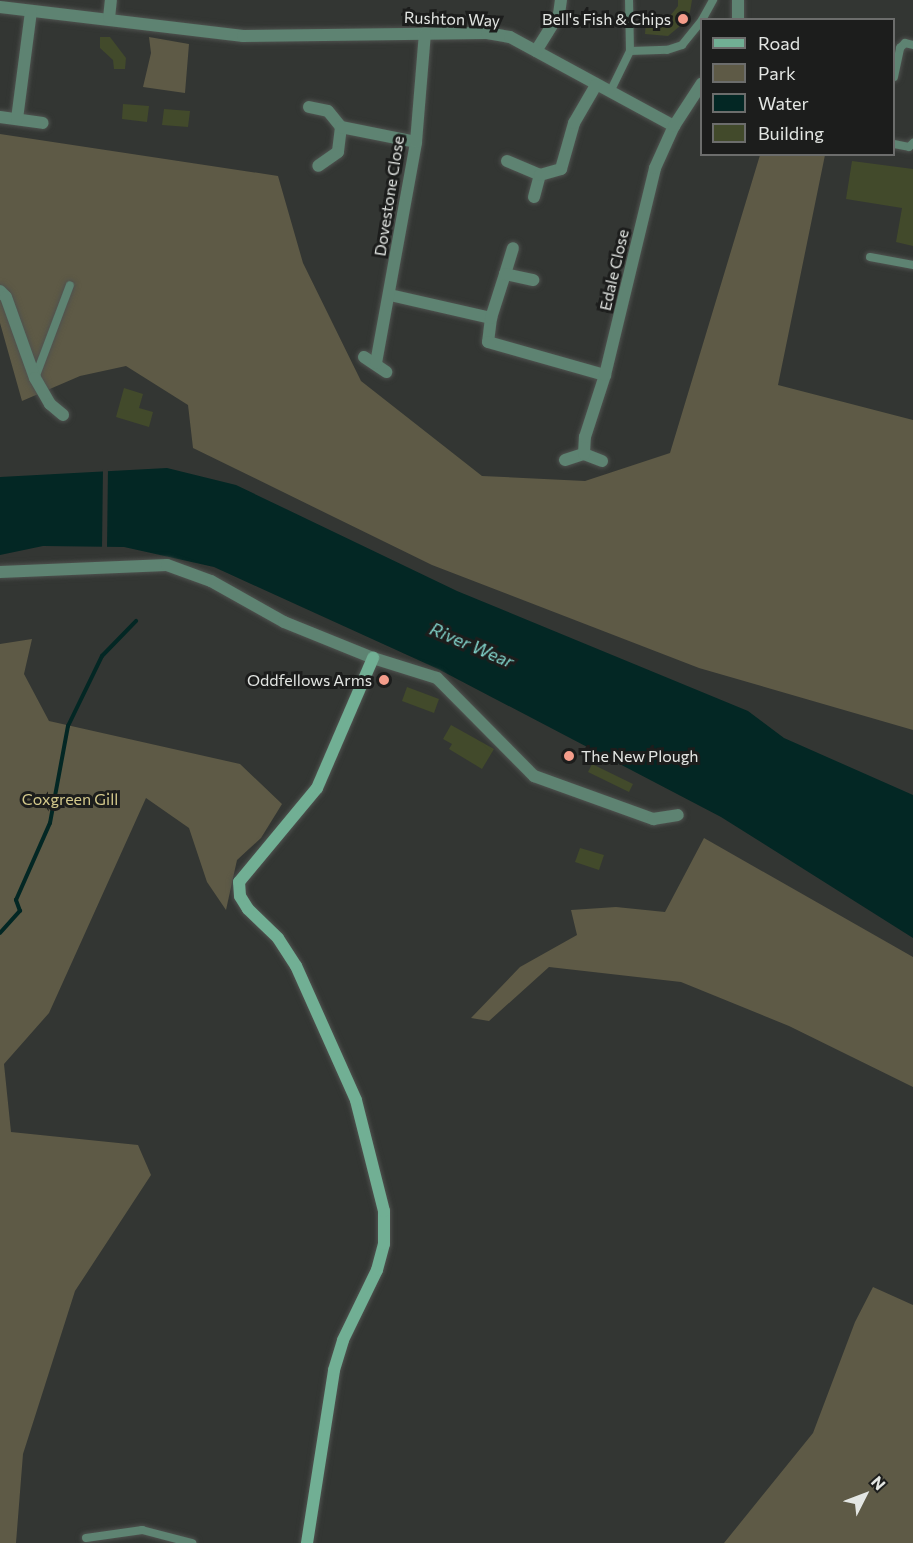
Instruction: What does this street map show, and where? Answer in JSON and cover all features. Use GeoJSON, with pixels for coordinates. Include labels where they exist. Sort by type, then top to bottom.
{"type":"FeatureCollection","features":[{"type":"Feature","properties":{"kind":"street"},"geometry":{"type":"LineString","coordinates":[[109,18],[111,0]]}},
{"type":"Feature","properties":{"kind":"street"},"geometry":{"type":"LineString","coordinates":[[536,51],[559,14],[561,0]]}},
{"type":"Feature","properties":{"kind":"street"},"geometry":{"type":"LineString","coordinates":[[738,0],[738,18]]}},
{"type":"Feature","properties":{"kind":"street","name":"Rushton Way"},"geometry":{"type":"LineString","coordinates":[[0,7],[109,18],[243,36],[487,33],[510,38],[674,126]]}},
{"type":"Feature","properties":{"kind":"street"},"geometry":{"type":"LineString","coordinates":[[17,119],[31,10]]}},
{"type":"Feature","properties":{"kind":"street","name":"Dovestone Close"},"geometry":{"type":"LineString","coordinates":[[364,357],[381,367],[390,294],[416,142],[425,33]]}},
{"type":"Feature","properties":{"kind":"street"},"geometry":{"type":"LineString","coordinates":[[507,161],[540,175],[561,168],[574,123],[596,85]]}},
{"type":"Feature","properties":{"kind":"street","name":"Edale Close"},"geometry":{"type":"LineString","coordinates":[[584,454],[585,437],[605,375],[655,168],[674,126],[700,85]]}},
{"type":"Feature","properties":{"kind":"street"},"geometry":{"type":"LineString","coordinates":[[309,107],[328,111],[340,128],[338,152],[318,166]]}},
{"type":"Feature","properties":{"kind":"street"},"geometry":{"type":"LineString","coordinates":[[0,117],[43,123]]}},
{"type":"Feature","properties":{"kind":"street"},"geometry":{"type":"LineString","coordinates":[[340,128],[416,142]]}},
{"type":"Feature","properties":{"kind":"street"},"geometry":{"type":"LineString","coordinates":[[534,197],[540,175]]}},
{"type":"Feature","properties":{"kind":"street"},"geometry":{"type":"LineString","coordinates":[[513,248],[491,318],[488,342],[605,375]]}},
{"type":"Feature","properties":{"kind":"street"},"geometry":{"type":"LineString","coordinates":[[505,274],[533,280]]}},
{"type":"Feature","properties":{"kind":"street"},"geometry":{"type":"LineString","coordinates":[[0,291],[6,297],[35,378],[50,404],[63,415]]}},
{"type":"Feature","properties":{"kind":"street"},"geometry":{"type":"LineString","coordinates":[[390,294],[491,318]]}},
{"type":"Feature","properties":{"kind":"street"},"geometry":{"type":"LineString","coordinates":[[565,460],[584,454],[602,461]]}},
{"type":"Feature","properties":{"kind":"street"},"geometry":{"type":"LineString","coordinates":[[0,572],[166,565],[211,581],[284,622],[373,658],[437,678],[534,776],[653,819],[678,816]]}},
{"type":"Feature","properties":{"kind":"street"},"geometry":{"type":"LineString","coordinates":[[307,1543],[334,1370],[343,1340],[377,1270],[384,1244],[384,1211],[352,1091],[296,966],[278,938],[248,909],[240,896],[239,882],[317,788],[373,658]]}},
{"type":"Feature","properties":{"kind":"lane"},"geometry":{"type":"LineString","coordinates":[[610,92],[630,51],[629,0]]}},
{"type":"Feature","properties":{"kind":"lane"},"geometry":{"type":"LineString","coordinates":[[703,18],[713,0]]}},
{"type":"Feature","properties":{"kind":"lane"},"geometry":{"type":"LineString","coordinates":[[630,51],[668,50],[682,45],[700,22]]}},
{"type":"Feature","properties":{"kind":"lane"},"geometry":{"type":"LineString","coordinates":[[895,72],[900,48],[905,43],[913,45]]}},
{"type":"Feature","properties":{"kind":"lane"},"geometry":{"type":"LineString","coordinates":[[895,144],[909,147],[913,143]]}},
{"type":"Feature","properties":{"kind":"lane"},"geometry":{"type":"LineString","coordinates":[[870,257],[913,265]]}},
{"type":"Feature","properties":{"kind":"lane"},"geometry":{"type":"LineString","coordinates":[[35,378],[70,285]]}},
{"type":"Feature","properties":{"kind":"lane"},"geometry":{"type":"LineString","coordinates":[[86,1538],[142,1530],[192,1543]]}},
{"type":"Feature","properties":{"kind":"green space"},"geometry":{"type":"Polygon","coordinates":[[[149,37],[189,44],[185,93],[143,87],[151,53],[149,37]]]}},
{"type":"Feature","properties":{"kind":"green space"},"geometry":{"type":"Polygon","coordinates":[[[0,134],[278,176],[303,263],[361,381],[482,476],[585,481],[670,453],[760,156],[825,156],[778,385],[913,420],[913,730],[699,668],[432,565],[193,448],[188,405],[126,366],[80,376],[22,401],[0,323],[0,134]]]}},
{"type":"Feature","properties":{"kind":"green space","name":"Coxgreen Gill"},"geometry":{"type":"Polygon","coordinates":[[[32,639],[24,674],[49,721],[240,764],[282,804],[261,838],[237,860],[226,910],[207,882],[189,828],[146,798],[49,1013],[4,1064],[11,1132],[138,1145],[151,1175],[75,1291],[23,1454],[16,1543],[0,1543],[0,644],[32,639]]]}},
{"type":"Feature","properties":{"kind":"green space"},"geometry":{"type":"Polygon","coordinates":[[[704,838],[913,957],[913,1087],[789,1026],[681,982],[549,967],[489,1021],[471,1018],[520,967],[577,935],[571,910],[616,907],[665,912],[704,838]]]}},
{"type":"Feature","properties":{"kind":"green space"},"geometry":{"type":"Polygon","coordinates":[[[873,1287],[913,1305],[913,1543],[724,1543],[813,1433],[855,1322],[873,1287]]]}},
{"type":"Feature","properties":{"kind":"water","name":"River Wear"},"geometry":{"type":"Polygon","coordinates":[[[167,468],[236,485],[457,591],[748,711],[784,738],[913,795],[913,938],[721,817],[438,669],[214,567],[124,547],[43,546],[0,555],[0,477],[167,468]]]}},
{"type":"Feature","properties":{"kind":"pier"},"geometry":{"type":"Polygon","coordinates":[[[103,467],[108,467],[107,550],[102,550],[103,467]]]}},
{"type":"Feature","properties":{"kind":"building"},"geometry":{"type":"Polygon","coordinates":[[[678,0],[692,0],[690,12],[680,26],[668,36],[645,34],[646,20],[666,21],[678,6],[678,0]]]}},
{"type":"Feature","properties":{"kind":"building"},"geometry":{"type":"Polygon","coordinates":[[[100,37],[110,37],[126,58],[125,69],[114,69],[113,60],[100,48],[100,37]]]}},
{"type":"Feature","properties":{"kind":"building"},"geometry":{"type":"Polygon","coordinates":[[[123,104],[149,106],[147,122],[122,119],[123,104]]]}},
{"type":"Feature","properties":{"kind":"building"},"geometry":{"type":"Polygon","coordinates":[[[164,109],[190,111],[188,127],[162,125],[164,109]]]}},
{"type":"Feature","properties":{"kind":"building"},"geometry":{"type":"Polygon","coordinates":[[[852,161],[913,169],[913,246],[896,242],[902,208],[846,199],[852,161]]]}},
{"type":"Feature","properties":{"kind":"building"},"geometry":{"type":"Polygon","coordinates":[[[124,388],[143,394],[139,408],[153,412],[149,427],[116,417],[124,388]]]}},
{"type":"Feature","properties":{"kind":"building"},"geometry":{"type":"Polygon","coordinates":[[[407,687],[439,699],[434,713],[402,701],[407,687]]]}},
{"type":"Feature","properties":{"kind":"building"},"geometry":{"type":"Polygon","coordinates":[[[451,725],[494,749],[482,769],[449,749],[452,744],[443,739],[451,725]]]}},
{"type":"Feature","properties":{"kind":"building"},"geometry":{"type":"Polygon","coordinates":[[[592,764],[633,784],[629,792],[588,772],[592,764]]]}},
{"type":"Feature","properties":{"kind":"building"},"geometry":{"type":"Polygon","coordinates":[[[580,848],[604,855],[599,870],[575,862],[580,848]]]}},
{"type":"Feature","properties":{"kind":"waterway","name":"Coxgreen Gill"},"geometry":{"type":"LineString","coordinates":[[0,933],[20,911],[16,900],[50,823],[68,726],[102,656],[136,621]]}},
{"type":"Feature","properties":{"kind":"place","name":"Bell's Fish & Chips"},"geometry":{"type":"Point","coordinates":[683,19]}},
{"type":"Feature","properties":{"kind":"place","name":"Oddfellows Arms"},"geometry":{"type":"Point","coordinates":[384,680]}},
{"type":"Feature","properties":{"kind":"place","name":"The New Plough"},"geometry":{"type":"Point","coordinates":[569,756]}}]}
